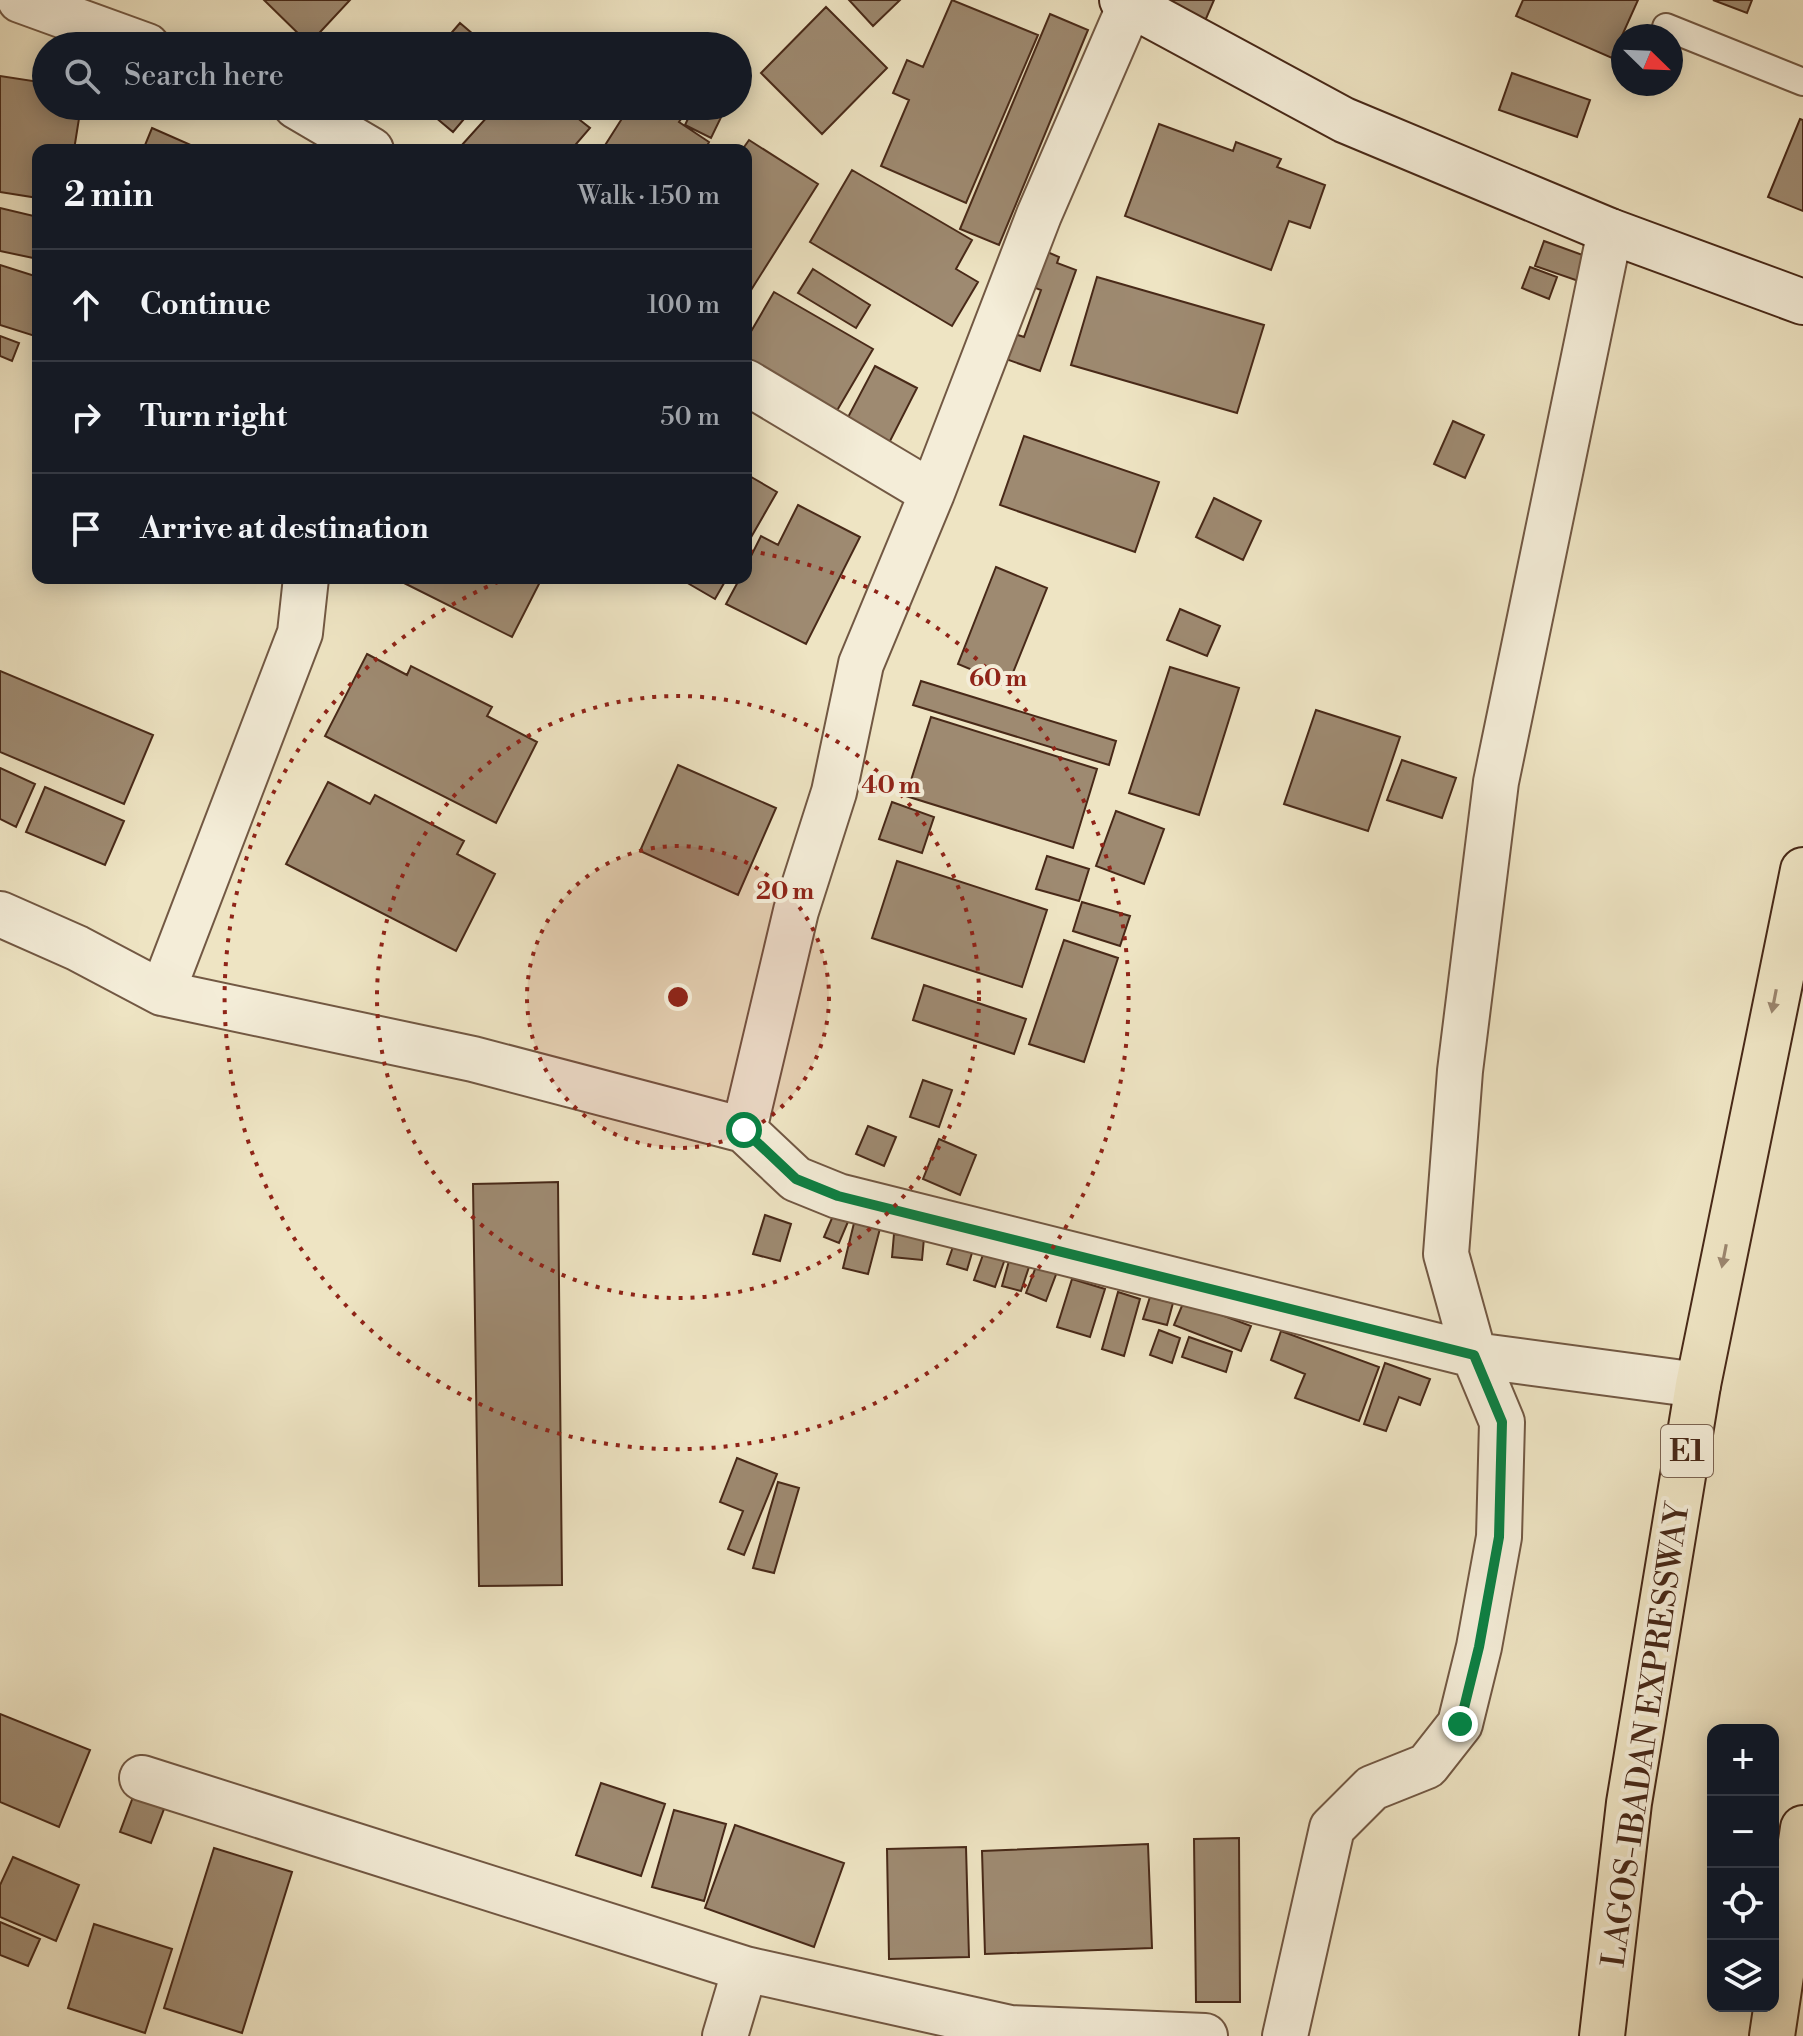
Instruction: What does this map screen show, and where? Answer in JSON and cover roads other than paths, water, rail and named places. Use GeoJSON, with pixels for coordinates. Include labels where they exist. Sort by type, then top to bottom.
{"type":"FeatureCollection","features":[{"type":"Feature","properties":{"kind":"highway","name":"LAGOS-IBADAN EXPRESSWAY"},"geometry":{"type":"LineString","coordinates":[[1602,2036],[1629,1803],[1698,1385],[1803,870]]}},
{"type":"Feature","properties":{"kind":"highway"},"geometry":{"type":"LineString","coordinates":[[1772,2036],[1803,1828]]}},
{"type":"Feature","properties":{"kind":"street"},"geometry":{"type":"LineString","coordinates":[[20,0],[108,32]]}},
{"type":"Feature","properties":{"kind":"street"},"geometry":{"type":"LineString","coordinates":[[744,1130],[796,911],[834,792],[861,664],[1126,2],[1344,120],[1610,231],[1803,302]]}},
{"type":"Feature","properties":{"kind":"street"},"geometry":{"type":"LineString","coordinates":[[320,120],[361,144]]}},
{"type":"Feature","properties":{"kind":"street"},"geometry":{"type":"LineString","coordinates":[[1285,2036],[1332,1828],[1372,1788],[1427,1766],[1460,1724],[1479,1647],[1499,1537],[1502,1422],[1474,1355],[1446,1254],[1464,1041],[1496,782],[1610,231]]}},
{"type":"Feature","properties":{"kind":"street"},"geometry":{"type":"LineString","coordinates":[[752,386],[932,493]]}},
{"type":"Feature","properties":{"kind":"street"},"geometry":{"type":"LineString","coordinates":[[162,993],[300,633],[305,584]]}},
{"type":"Feature","properties":{"kind":"street"},"geometry":{"type":"LineString","coordinates":[[0,914],[77,948],[162,993],[473,1059],[744,1130],[796,1179],[838,1196],[1474,1355],[1698,1385]]}},
{"type":"Feature","properties":{"kind":"street"},"geometry":{"type":"LineString","coordinates":[[142,1778],[745,1969],[1010,2028],[1205,2036]]}},
{"type":"Feature","properties":{"kind":"street"},"geometry":{"type":"LineString","coordinates":[[725,2036],[745,1969]]}},
{"type":"Feature","properties":{"kind":"lane"},"geometry":{"type":"LineString","coordinates":[[1683,34],[1803,82]]}}]}
